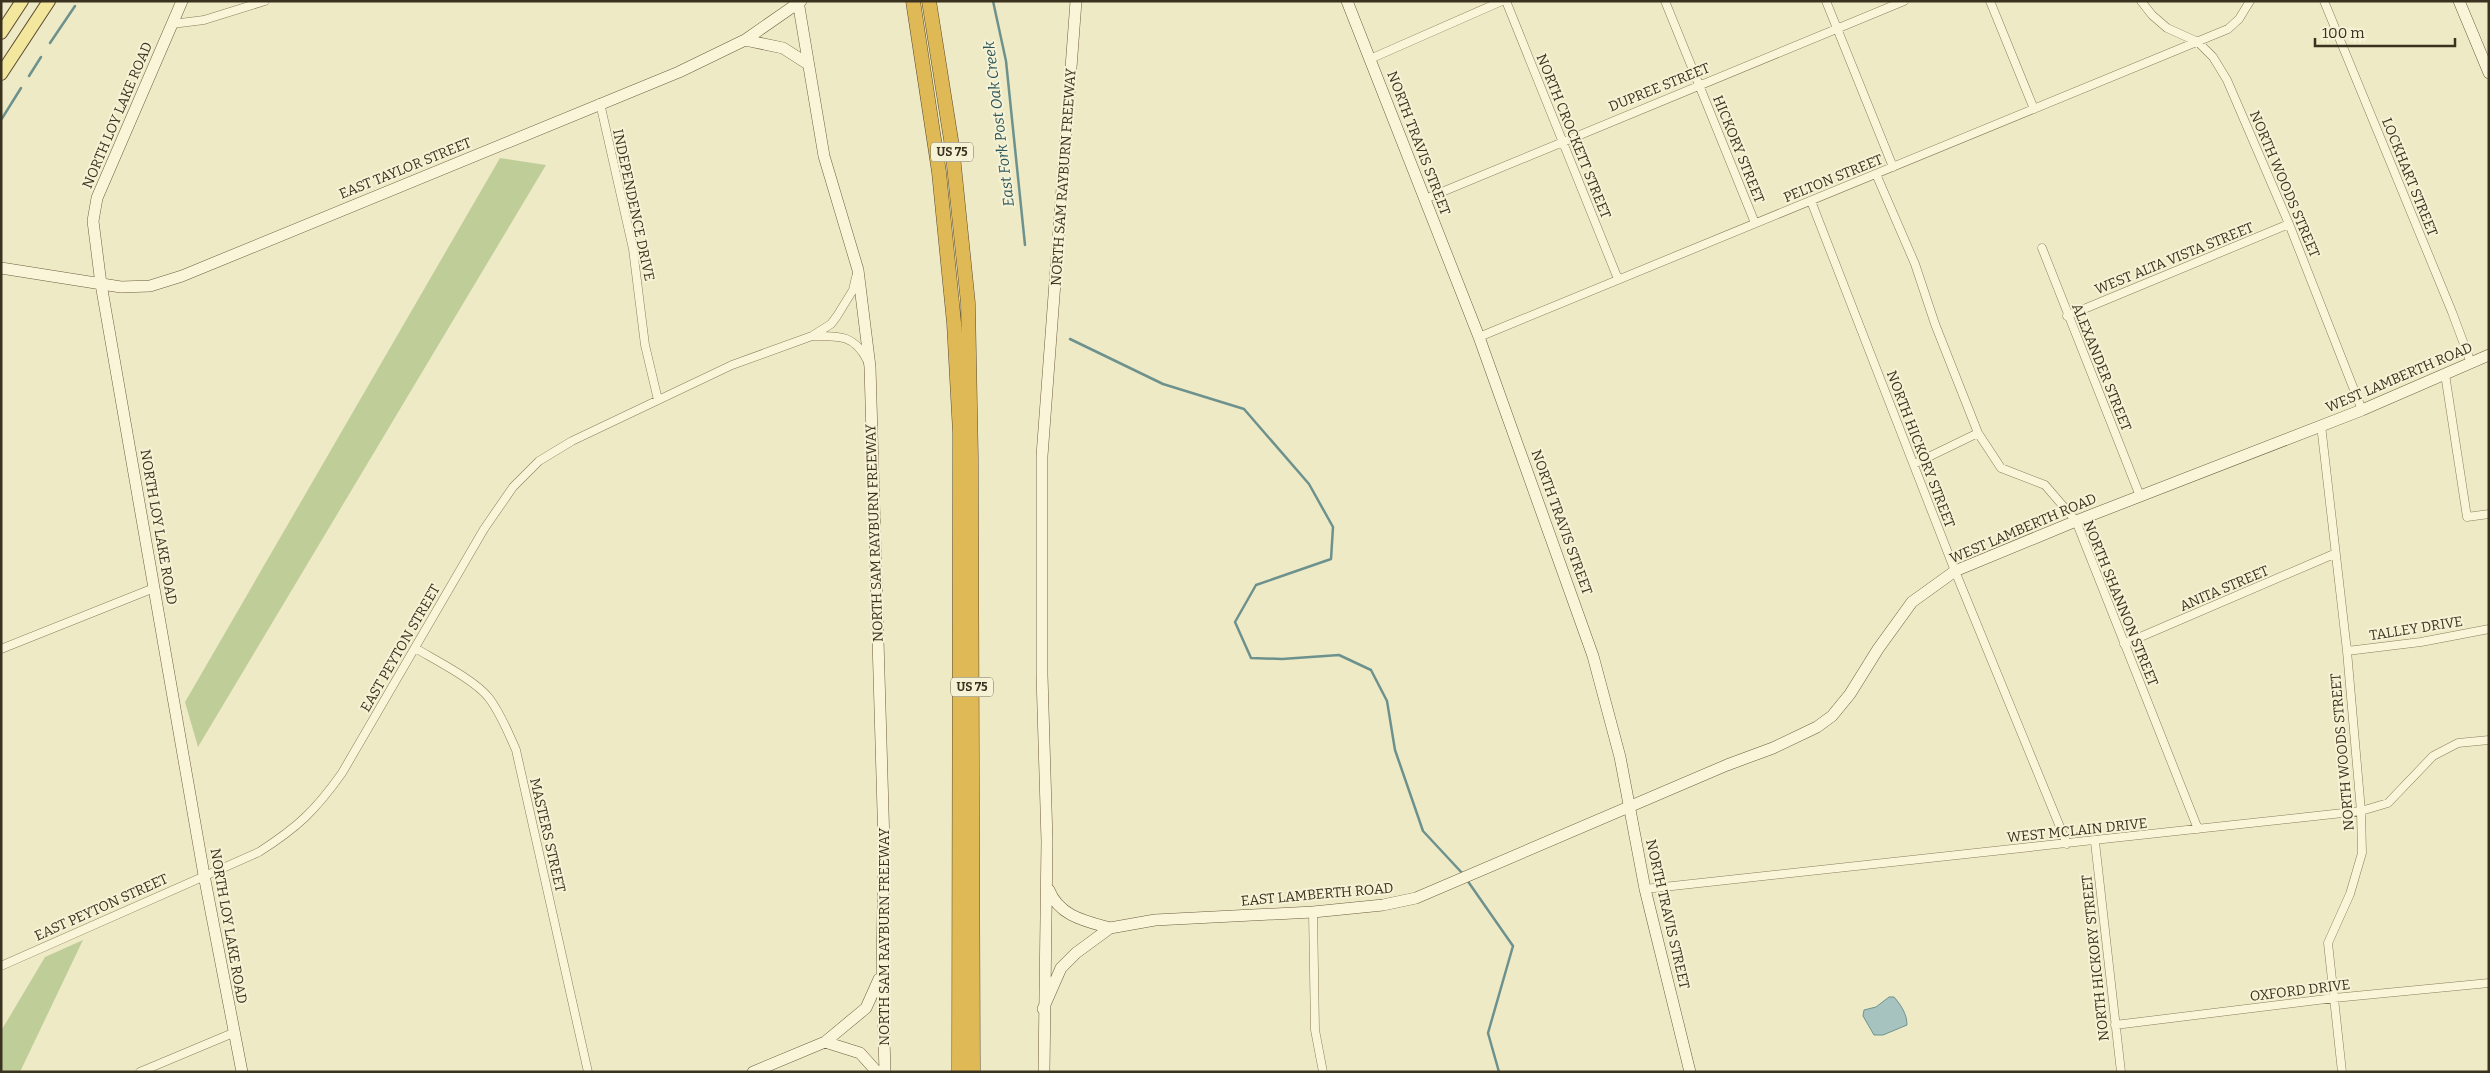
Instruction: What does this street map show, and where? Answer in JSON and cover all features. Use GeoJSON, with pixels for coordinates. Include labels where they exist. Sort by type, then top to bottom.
{"type":"FeatureCollection","features":[{"type":"Feature","properties":{"kind":"highway","name":"US 75"},"geometry":{"type":"LineString","coordinates":[[911,1],[918,28],[939,172],[954,323],[960,433],[959,1072]]}},
{"type":"Feature","properties":{"kind":"highway","name":"US 75"},"geometry":{"type":"LineString","coordinates":[[929,1],[952,146],[968,303],[971,467],[973,1072]]}},
{"type":"Feature","properties":{"kind":"main road"},"geometry":{"type":"LineString","coordinates":[[1,33],[22,1]]}},
{"type":"Feature","properties":{"kind":"main road"},"geometry":{"type":"LineString","coordinates":[[1,74],[49,1]]}},
{"type":"Feature","properties":{"kind":"main road","name":"NORTH LOY LAKE ROAD"},"geometry":{"type":"LineString","coordinates":[[182,1],[97,198],[93,221],[101,284],[204,875],[242,1072]]}},
{"type":"Feature","properties":{"kind":"main road","name":"NORTH SAM RAYBURN FREEWAY"},"geometry":{"type":"LineString","coordinates":[[1044,1072],[1043,1009],[1046,954],[1046,884],[1042,675],[1042,456],[1076,1]]}},
{"type":"Feature","properties":{"kind":"main road","name":"NORTH TRAVIS STREET"},"geometry":{"type":"LineString","coordinates":[[1347,1],[1479,337],[1593,656],[1620,757],[1645,889],[1690,1072]]}},
{"type":"Feature","properties":{"kind":"main road"},"geometry":{"type":"LineString","coordinates":[[2459,1],[2489,73]]}},
{"type":"Feature","properties":{"kind":"main road","name":"NORTH SAM RAYBURN FREEWAY"},"geometry":{"type":"LineString","coordinates":[[799,2],[824,156],[858,270],[870,367],[884,845],[882,970],[885,1072]]}},
{"type":"Feature","properties":{"kind":"main road","name":"EAST TAYLOR STREET"},"geometry":{"type":"LineString","coordinates":[[1,268],[121,287],[150,286],[182,276],[679,72],[745,40],[799,2]]}},
{"type":"Feature","properties":{"kind":"main road"},"geometry":{"type":"LineString","coordinates":[[745,40],[784,48],[808,64]]}},
{"type":"Feature","properties":{"kind":"main road","name":"WEST LAMBERTH ROAD"},"geometry":{"type":"LineString","coordinates":[[1628,807],[1727,765],[1773,748],[1817,727],[1842,705],[1912,602],[1955,571],[2076,521],[2362,410],[2471,362],[2489,356]]}},
{"type":"Feature","properties":{"kind":"main road","name":"EAST LAMBERTH ROAD"},"geometry":{"type":"LineString","coordinates":[[1110,928],[1155,920],[1313,912],[1382,905],[1416,898],[1628,807]]}},
{"type":"Feature","properties":{"kind":"main road"},"geometry":{"type":"LineString","coordinates":[[1046,884],[1054,903],[1069,914],[1110,928]]}},
{"type":"Feature","properties":{"kind":"main road"},"geometry":{"type":"LineString","coordinates":[[1043,1009],[1060,968],[1076,953],[1110,928]]}},
{"type":"Feature","properties":{"kind":"main road"},"geometry":{"type":"LineString","coordinates":[[753,1072],[825,1042],[866,1008],[882,970]]}},
{"type":"Feature","properties":{"kind":"main road"},"geometry":{"type":"LineString","coordinates":[[825,1042],[860,1053],[877,1072]]}},
{"type":"Feature","properties":{"kind":"street"},"geometry":{"type":"LineString","coordinates":[[172,24],[204,20],[265,1]]}},
{"type":"Feature","properties":{"kind":"street"},"geometry":{"type":"LineString","coordinates":[[1370,59],[1436,28],[1502,1]]}},
{"type":"Feature","properties":{"kind":"street","name":"NORTH CROCKETT STREET"},"geometry":{"type":"LineString","coordinates":[[1506,1],[1618,279]]}},
{"type":"Feature","properties":{"kind":"street","name":"HICKORY STREET"},"geometry":{"type":"LineString","coordinates":[[1665,1],[1755,223]]}},
{"type":"Feature","properties":{"kind":"street"},"geometry":{"type":"LineString","coordinates":[[1826,1],[1893,167]]}},
{"type":"Feature","properties":{"kind":"street","name":"DUPREE STREET"},"geometry":{"type":"LineString","coordinates":[[1425,199],[1562,140],[1904,1]]}},
{"type":"Feature","properties":{"kind":"street"},"geometry":{"type":"LineString","coordinates":[[1990,1],[2034,109]]}},
{"type":"Feature","properties":{"kind":"street","name":"NORTH WOODS STREET"},"geometry":{"type":"LineString","coordinates":[[2141,1],[2152,15],[2167,28],[2198,42],[2213,58],[2227,80],[2289,224],[2362,410]]}},
{"type":"Feature","properties":{"kind":"street","name":"PELTON STREET"},"geometry":{"type":"LineString","coordinates":[[1479,337],[2228,29],[2239,19],[2250,1]]}},
{"type":"Feature","properties":{"kind":"street","name":"LOCKHART STREET"},"geometry":{"type":"LineString","coordinates":[[2324,1],[2471,362]]}},
{"type":"Feature","properties":{"kind":"street","name":"INDEPENDENCE DRIVE"},"geometry":{"type":"LineString","coordinates":[[600,103],[633,249],[645,345],[658,400]]}},
{"type":"Feature","properties":{"kind":"street","name":"NORTH SHANNON STREET"},"geometry":{"type":"LineString","coordinates":[[1876,174],[1915,264],[1935,324],[1978,433],[2001,468],[2045,486],[2076,521],[2198,829]]}},
{"type":"Feature","properties":{"kind":"street","name":"NORTH HICKORY STREET"},"geometry":{"type":"LineString","coordinates":[[1811,200],[1955,571],[2067,844]]}},
{"type":"Feature","properties":{"kind":"street","name":"WEST ALTA VISTA STREET"},"geometry":{"type":"LineString","coordinates":[[2067,316],[2289,224]]}},
{"type":"Feature","properties":{"kind":"street","name":"ALEXANDER STREET"},"geometry":{"type":"LineString","coordinates":[[2042,248],[2067,316],[2140,496]]}},
{"type":"Feature","properties":{"kind":"street","name":"EAST PEYTON STREET"},"geometry":{"type":"LineString","coordinates":[[1,966],[259,852],[293,830],[320,804],[342,773],[484,529],[513,487],[548,456],[572,442],[732,365],[812,336],[830,324],[844,306],[853,290],[858,270]]}},
{"type":"Feature","properties":{"kind":"street","name":"EAST PEYTON STREET"},"geometry":{"type":"LineString","coordinates":[[812,336],[838,336],[851,340],[861,349],[870,367]]}},
{"type":"Feature","properties":{"kind":"street"},"geometry":{"type":"LineString","coordinates":[[2445,374],[2467,517],[2489,514]]}},
{"type":"Feature","properties":{"kind":"street","name":"NORTH WOODS STREET"},"geometry":{"type":"LineString","coordinates":[[2321,426],[2362,812],[2362,853],[2350,894],[2328,943],[2342,1072]]}},
{"type":"Feature","properties":{"kind":"street"},"geometry":{"type":"LineString","coordinates":[[1914,464],[1978,433]]}},
{"type":"Feature","properties":{"kind":"street","name":"ANITA STREET"},"geometry":{"type":"LineString","coordinates":[[2124,644],[2334,554]]}},
{"type":"Feature","properties":{"kind":"street"},"geometry":{"type":"LineString","coordinates":[[1,649],[154,588]]}},
{"type":"Feature","properties":{"kind":"street","name":"TALLEY DRIVE"},"geometry":{"type":"LineString","coordinates":[[2346,651],[2421,642],[2489,629]]}},
{"type":"Feature","properties":{"kind":"street","name":"MASTERS STREET"},"geometry":{"type":"LineString","coordinates":[[414,648],[456,673],[488,696],[501,717],[516,750],[588,1072]]}},
{"type":"Feature","properties":{"kind":"street","name":"WEST MCLAIN DRIVE"},"geometry":{"type":"LineString","coordinates":[[1645,889],[2362,812],[2388,803],[2434,756],[2458,743],[2489,740]]}},
{"type":"Feature","properties":{"kind":"street","name":"NORTH HICKORY STREET"},"geometry":{"type":"LineString","coordinates":[[2095,842],[2121,1072]]}},
{"type":"Feature","properties":{"kind":"street"},"geometry":{"type":"LineString","coordinates":[[1313,912],[1316,1030],[1322,1072]]}},
{"type":"Feature","properties":{"kind":"street","name":"OXFORD DRIVE"},"geometry":{"type":"LineString","coordinates":[[2115,1025],[2334,998],[2489,983]]}},
{"type":"Feature","properties":{"kind":"street"},"geometry":{"type":"LineString","coordinates":[[140,1072],[233,1033]]}},
{"type":"Feature","properties":{"kind":"green space"},"geometry":{"type":"Polygon","coordinates":[[[500,158],[546,165],[198,747],[185,702],[500,158]]]}},
{"type":"Feature","properties":{"kind":"green space"},"geometry":{"type":"Polygon","coordinates":[[[83,940],[20,1072],[1,1072],[1,1031],[45,957],[83,940]]]}},
{"type":"Feature","properties":{"kind":"water"},"geometry":{"type":"Polygon","coordinates":[[[1889,997],[1894,997],[1901,1006],[1905,1013],[1907,1025],[1883,1035],[1874,1035],[1863,1016],[1864,1010],[1876,1007],[1889,997]]]}},
{"type":"Feature","properties":{"kind":"waterway","name":"East Fork Post Oak Creek"},"geometry":{"type":"LineString","coordinates":[[993,1],[1006,61],[1025,245]]}},
{"type":"Feature","properties":{"kind":"waterway"},"geometry":{"type":"LineString","coordinates":[[50,43],[75,6]]}},
{"type":"Feature","properties":{"kind":"waterway"},"geometry":{"type":"LineString","coordinates":[[29,76],[41,57]]}},
{"type":"Feature","properties":{"kind":"waterway"},"geometry":{"type":"LineString","coordinates":[[1,120],[21,88]]}},
{"type":"Feature","properties":{"kind":"waterway","name":"East Fork Post Oak Creek"},"geometry":{"type":"LineString","coordinates":[[1070,339],[1163,384],[1244,409],[1309,484],[1333,527],[1331,559],[1256,585],[1235,622],[1251,658],[1282,659],[1339,655],[1371,670],[1387,701],[1395,750],[1423,831],[1463,874]]}},
{"type":"Feature","properties":{"kind":"waterway","name":"East Fork Post Oak Creek"},"geometry":{"type":"LineString","coordinates":[[1467,880],[1513,946],[1488,1033],[1499,1072]]}}]}
